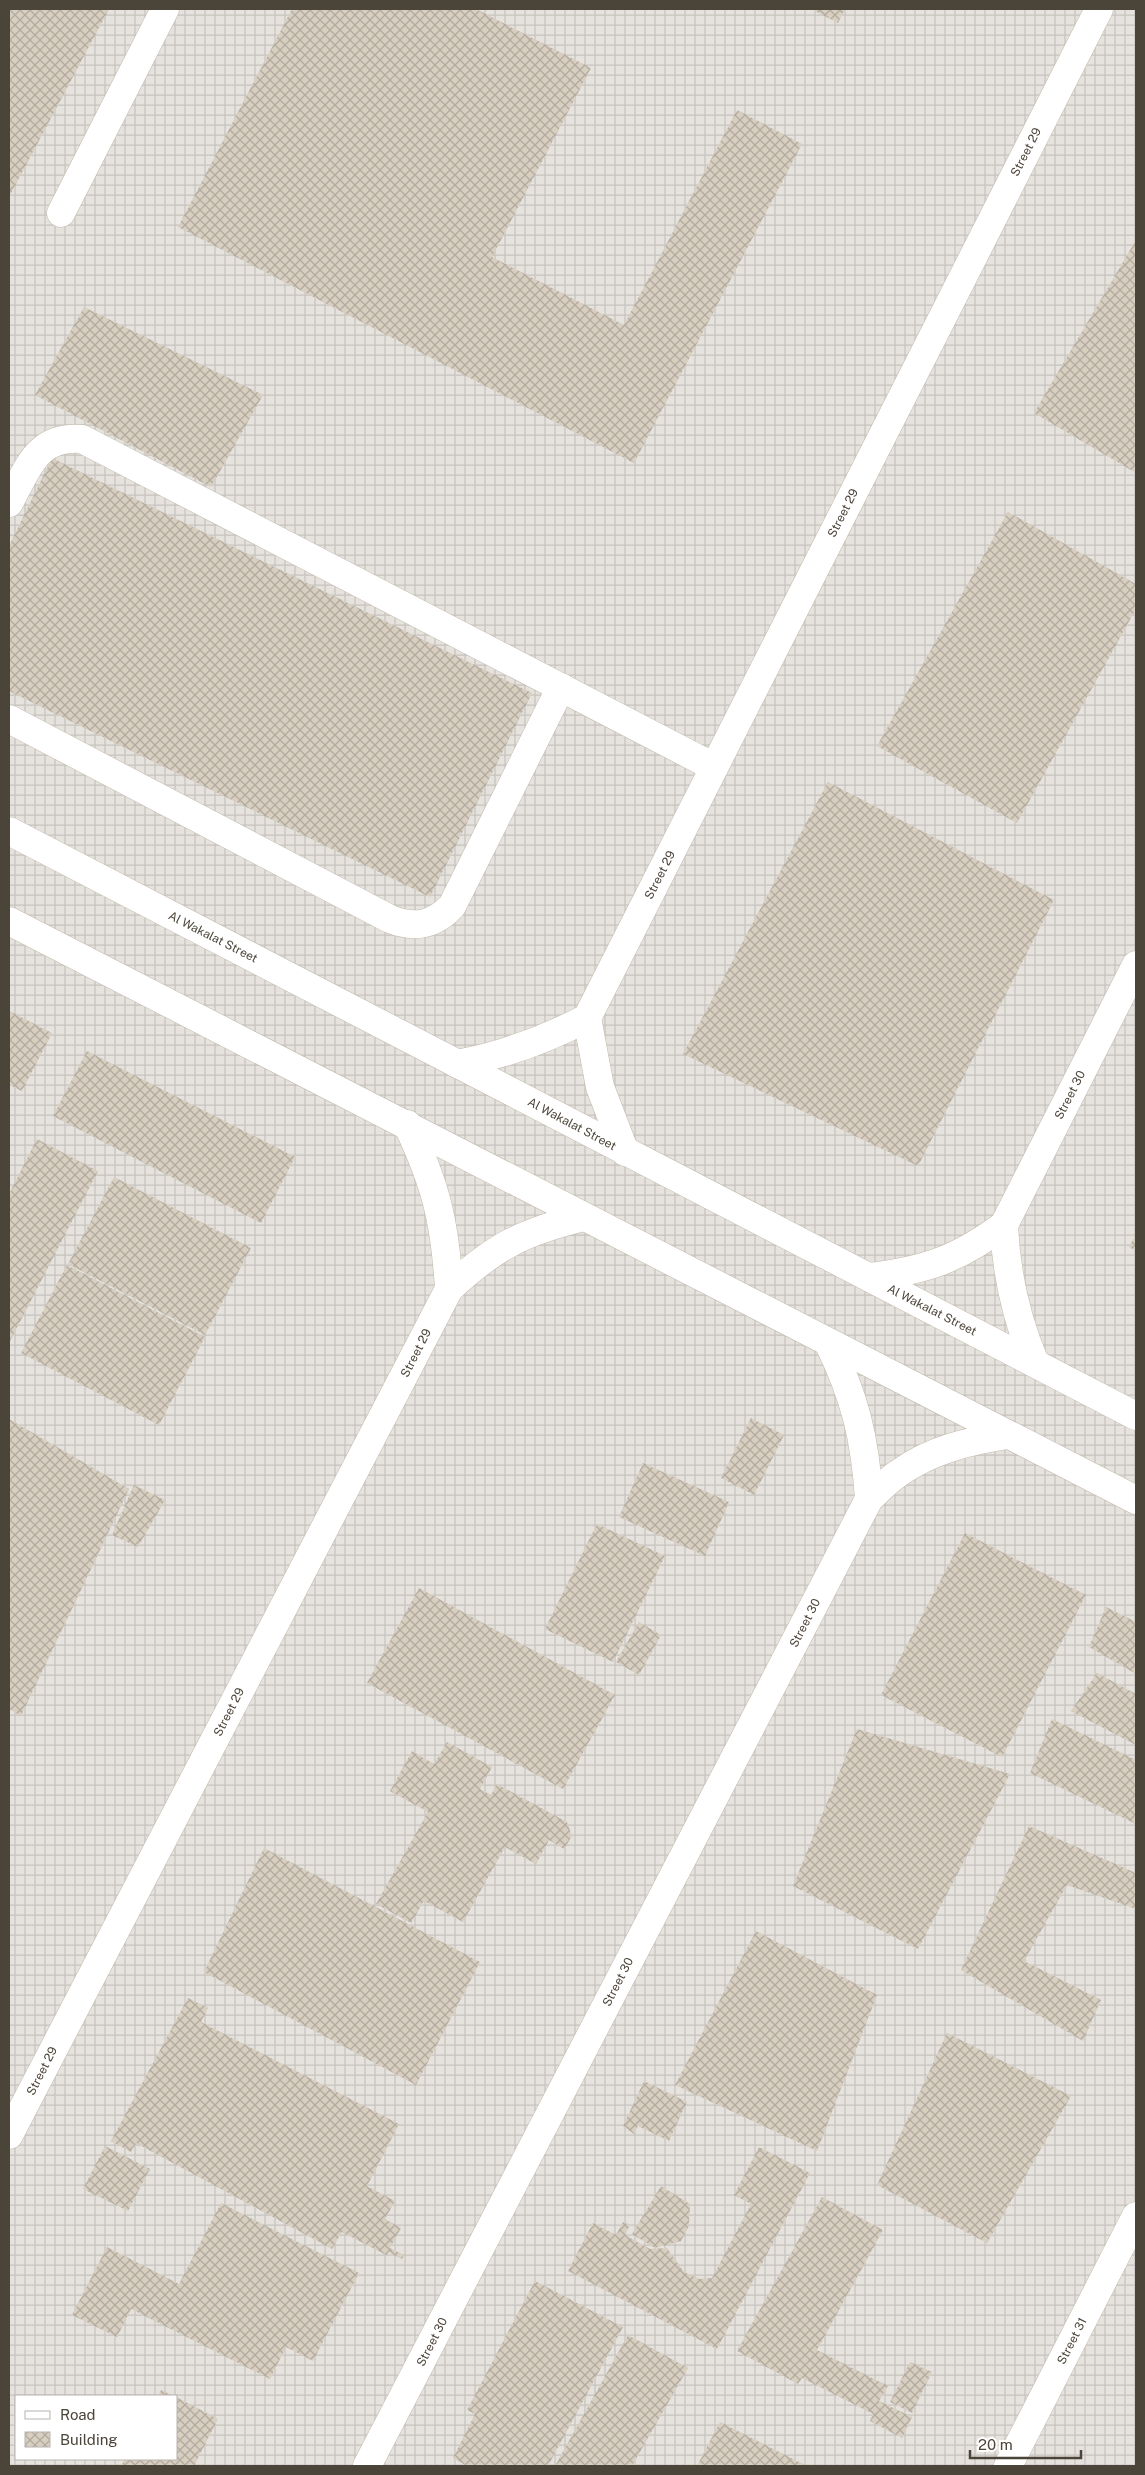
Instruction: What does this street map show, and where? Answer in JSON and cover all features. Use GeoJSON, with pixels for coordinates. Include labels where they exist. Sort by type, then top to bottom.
{"type":"FeatureCollection","features":[{"type":"Feature","properties":{"kind":"street"},"geometry":{"type":"LineString","coordinates":[[61,214],[165,9]]}},
{"type":"Feature","properties":{"kind":"street","name":"Street 29"},"geometry":{"type":"LineString","coordinates":[[587,1018],[1099,9]]}},
{"type":"Feature","properties":{"kind":"street"},"geometry":{"type":"LineString","coordinates":[[9,503],[34,456],[44,446],[57,440],[82,439],[714,768]]}},
{"type":"Feature","properties":{"kind":"street"},"geometry":{"type":"LineString","coordinates":[[9,719],[390,919],[403,924],[418,925],[431,922],[443,915],[452,906],[561,687]]}},
{"type":"Feature","properties":{"kind":"street","name":"Al Wakalat Street"},"geometry":{"type":"LineString","coordinates":[[9,831],[1136,1416]]}},
{"type":"Feature","properties":{"kind":"street"},"geometry":{"type":"LineString","coordinates":[[9,921],[1136,1500]]}},
{"type":"Feature","properties":{"kind":"street","name":"Street 30"},"geometry":{"type":"LineString","coordinates":[[870,1278],[907,1273],[942,1263],[974,1246],[1004,1225],[1136,965]]}},
{"type":"Feature","properties":{"kind":"street"},"geometry":{"type":"LineString","coordinates":[[458,1064],[524,1047],[556,1034],[587,1018],[592,1053],[600,1086],[625,1152]]}},
{"type":"Feature","properties":{"kind":"street"},"geometry":{"type":"LineString","coordinates":[[406,1124],[425,1162],[439,1203],[446,1245],[449,1289]]}},
{"type":"Feature","properties":{"kind":"street","name":"Street 29"},"geometry":{"type":"LineString","coordinates":[[9,2135],[449,1289],[477,1262],[510,1241],[546,1226],[584,1217]]}},
{"type":"Feature","properties":{"kind":"street"},"geometry":{"type":"LineString","coordinates":[[1004,1225],[1006,1261],[1012,1296],[1021,1331],[1036,1363]]}},
{"type":"Feature","properties":{"kind":"street"},"geometry":{"type":"LineString","coordinates":[[828,1342],[846,1379],[859,1418],[866,1457],[869,1498]]}},
{"type":"Feature","properties":{"kind":"street","name":"Street 30"},"geometry":{"type":"LineString","coordinates":[[367,2466],[869,1498],[899,1473],[933,1454],[969,1441],[1007,1435]]}},
{"type":"Feature","properties":{"kind":"street","name":"Street 31"},"geometry":{"type":"LineString","coordinates":[[1008,2466],[1136,2216]]}},
{"type":"Feature","properties":{"kind":"shaded area"},"geometry":{"type":"Polygon","coordinates":[[[9,9],[1136,9],[1136,2466],[9,2466],[9,9]]]}},
{"type":"Feature","properties":{"kind":"building"},"geometry":{"type":"Polygon","coordinates":[[[9,9],[109,9],[9,197],[9,9]]]}},
{"type":"Feature","properties":{"kind":"building"},"geometry":{"type":"Polygon","coordinates":[[[292,9],[476,9],[591,68],[492,257],[624,325],[737,110],[802,144],[634,463],[178,227],[292,9]]]}},
{"type":"Feature","properties":{"kind":"building"},"geometry":{"type":"Polygon","coordinates":[[[811,9],[845,9],[838,23],[811,9]]]}},
{"type":"Feature","properties":{"kind":"building"},"geometry":{"type":"Polygon","coordinates":[[[1136,240],[1136,473],[1034,413],[1136,240]]]}},
{"type":"Feature","properties":{"kind":"building"},"geometry":{"type":"Polygon","coordinates":[[[84,307],[263,395],[211,487],[35,395],[84,307]]]}},
{"type":"Feature","properties":{"kind":"building"},"geometry":{"type":"Polygon","coordinates":[[[52,458],[532,693],[430,897],[9,691],[9,546],[52,458]]]}},
{"type":"Feature","properties":{"kind":"building"},"geometry":{"type":"Polygon","coordinates":[[[1008,512],[1136,584],[1136,609],[1017,823],[877,746],[1008,512]]]}},
{"type":"Feature","properties":{"kind":"building"},"geometry":{"type":"Polygon","coordinates":[[[828,782],[1054,900],[918,1166],[683,1054],[828,782]]]}},
{"type":"Feature","properties":{"kind":"building"},"geometry":{"type":"Polygon","coordinates":[[[9,1011],[52,1033],[22,1091],[9,1085],[9,1011]]]}},
{"type":"Feature","properties":{"kind":"building"},"geometry":{"type":"Polygon","coordinates":[[[87,1051],[295,1157],[261,1223],[53,1116],[87,1051]]]}},
{"type":"Feature","properties":{"kind":"building"},"geometry":{"type":"Polygon","coordinates":[[[37,1139],[98,1171],[9,1343],[9,1194],[37,1139]]]}},
{"type":"Feature","properties":{"kind":"building"},"geometry":{"type":"Polygon","coordinates":[[[114,1177],[251,1248],[205,1335],[68,1264],[114,1177]]]}},
{"type":"Feature","properties":{"kind":"building"},"geometry":{"type":"Polygon","coordinates":[[[1136,1234],[1136,1251],[1129,1247],[1136,1234]]]}},
{"type":"Feature","properties":{"kind":"building"},"geometry":{"type":"Polygon","coordinates":[[[67,1265],[205,1337],[159,1425],[21,1353],[67,1265]]]}},
{"type":"Feature","properties":{"kind":"building"},"geometry":{"type":"Polygon","coordinates":[[[751,1418],[784,1435],[754,1495],[721,1478],[751,1418]]]}},
{"type":"Feature","properties":{"kind":"building"},"geometry":{"type":"Polygon","coordinates":[[[9,1419],[129,1489],[21,1716],[9,1709],[9,1419]]]}},
{"type":"Feature","properties":{"kind":"building"},"geometry":{"type":"Polygon","coordinates":[[[643,1463],[729,1502],[705,1556],[619,1517],[643,1463]]]}},
{"type":"Feature","properties":{"kind":"building"},"geometry":{"type":"Polygon","coordinates":[[[134,1485],[165,1500],[138,1547],[112,1535],[134,1485]]]}},
{"type":"Feature","properties":{"kind":"building"},"geometry":{"type":"Polygon","coordinates":[[[597,1524],[665,1556],[613,1662],[545,1629],[597,1524]]]}},
{"type":"Feature","properties":{"kind":"building"},"geometry":{"type":"Polygon","coordinates":[[[965,1533],[1086,1595],[1002,1757],[881,1695],[965,1533]]]}},
{"type":"Feature","properties":{"kind":"building"},"geometry":{"type":"Polygon","coordinates":[[[419,1588],[615,1695],[563,1789],[367,1683],[419,1588]]]}},
{"type":"Feature","properties":{"kind":"building"},"geometry":{"type":"Polygon","coordinates":[[[1106,1607],[1136,1622],[1136,1674],[1089,1647],[1106,1607]]]}},
{"type":"Feature","properties":{"kind":"building"},"geometry":{"type":"Polygon","coordinates":[[[639,1622],[661,1635],[639,1675],[616,1662],[639,1622]]]}},
{"type":"Feature","properties":{"kind":"building"},"geometry":{"type":"Polygon","coordinates":[[[1097,1673],[1136,1694],[1136,1745],[1071,1711],[1097,1673]]]}},
{"type":"Feature","properties":{"kind":"building"},"geometry":{"type":"Polygon","coordinates":[[[1052,1719],[1136,1760],[1136,1824],[1030,1773],[1052,1719]]]}},
{"type":"Feature","properties":{"kind":"building"},"geometry":{"type":"Polygon","coordinates":[[[857,1729],[1010,1774],[918,1949],[793,1886],[857,1729]]]}},
{"type":"Feature","properties":{"kind":"building"},"geometry":{"type":"Polygon","coordinates":[[[447,1742],[492,1767],[480,1789],[491,1795],[497,1784],[567,1822],[572,1836],[564,1849],[549,1840],[536,1864],[505,1847],[463,1922],[424,1901],[411,1923],[376,1904],[428,1812],[390,1791],[412,1751],[434,1764],[447,1742]]]}},
{"type":"Feature","properties":{"kind":"building"},"geometry":{"type":"Polygon","coordinates":[[[1029,1826],[1136,1873],[1136,1909],[1067,1885],[1024,1961],[1101,2000],[1083,2041],[961,1970],[1029,1826]]]}},
{"type":"Feature","properties":{"kind":"building"},"geometry":{"type":"Polygon","coordinates":[[[264,1848],[480,1962],[416,2085],[204,1972],[264,1848]]]}},
{"type":"Feature","properties":{"kind":"building"},"geometry":{"type":"Polygon","coordinates":[[[756,1931],[877,1995],[817,2151],[675,2085],[756,1931]]]}},
{"type":"Feature","properties":{"kind":"building"},"geometry":{"type":"Polygon","coordinates":[[[188,1998],[208,2008],[201,2022],[399,2124],[367,2186],[395,2201],[385,2219],[401,2228],[390,2248],[404,2255],[402,2259],[388,2252],[388,2256],[342,2232],[332,2249],[136,2143],[131,2152],[111,2141],[188,1998]]]}},
{"type":"Feature","properties":{"kind":"building"},"geometry":{"type":"Polygon","coordinates":[[[947,2033],[1071,2096],[987,2243],[877,2185],[947,2033]]]}},
{"type":"Feature","properties":{"kind":"building"},"geometry":{"type":"Polygon","coordinates":[[[644,2081],[687,2102],[669,2141],[638,2126],[634,2134],[623,2126],[644,2081]]]}},
{"type":"Feature","properties":{"kind":"building"},"geometry":{"type":"Polygon","coordinates":[[[105,2146],[150,2169],[128,2211],[83,2189],[105,2146]]]}},
{"type":"Feature","properties":{"kind":"building"},"geometry":{"type":"Polygon","coordinates":[[[759,2147],[810,2173],[717,2349],[568,2271],[593,2223],[616,2235],[623,2222],[630,2225],[625,2235],[650,2249],[667,2248],[684,2272],[699,2279],[712,2278],[751,2204],[734,2195],[759,2147]]]}},
{"type":"Feature","properties":{"kind":"building"},"geometry":{"type":"Polygon","coordinates":[[[661,2186],[690,2204],[689,2226],[681,2241],[655,2248],[632,2234],[661,2186]]]}},
{"type":"Feature","properties":{"kind":"building"},"geometry":{"type":"Polygon","coordinates":[[[822,2197],[883,2230],[817,2350],[888,2386],[879,2401],[912,2417],[902,2438],[870,2421],[873,2414],[802,2378],[798,2384],[737,2351],[822,2197]]]}},
{"type":"Feature","properties":{"kind":"building"},"geometry":{"type":"Polygon","coordinates":[[[221,2203],[359,2273],[313,2361],[286,2347],[270,2379],[131,2309],[117,2337],[72,2315],[107,2247],[179,2284],[221,2203]]]}},
{"type":"Feature","properties":{"kind":"building"},"geometry":{"type":"Polygon","coordinates":[[[535,2281],[623,2327],[548,2466],[467,2466],[453,2458],[475,2414],[467,2410],[535,2281]]]}},
{"type":"Feature","properties":{"kind":"building"},"geometry":{"type":"Polygon","coordinates":[[[628,2335],[688,2368],[632,2466],[555,2466],[628,2335]]]}},
{"type":"Feature","properties":{"kind":"building"},"geometry":{"type":"Polygon","coordinates":[[[910,2362],[932,2372],[912,2413],[890,2402],[910,2362]]]}},
{"type":"Feature","properties":{"kind":"building"},"geometry":{"type":"Polygon","coordinates":[[[161,2390],[172,2395],[158,2395],[161,2390]]]}},
{"type":"Feature","properties":{"kind":"building"},"geometry":{"type":"Polygon","coordinates":[[[178,2398],[218,2419],[194,2466],[121,2466],[124,2460],[178,2460],[178,2398]]]}},
{"type":"Feature","properties":{"kind":"building"},"geometry":{"type":"Polygon","coordinates":[[[720,2422],[807,2466],[697,2466],[720,2422]]]}}]}
